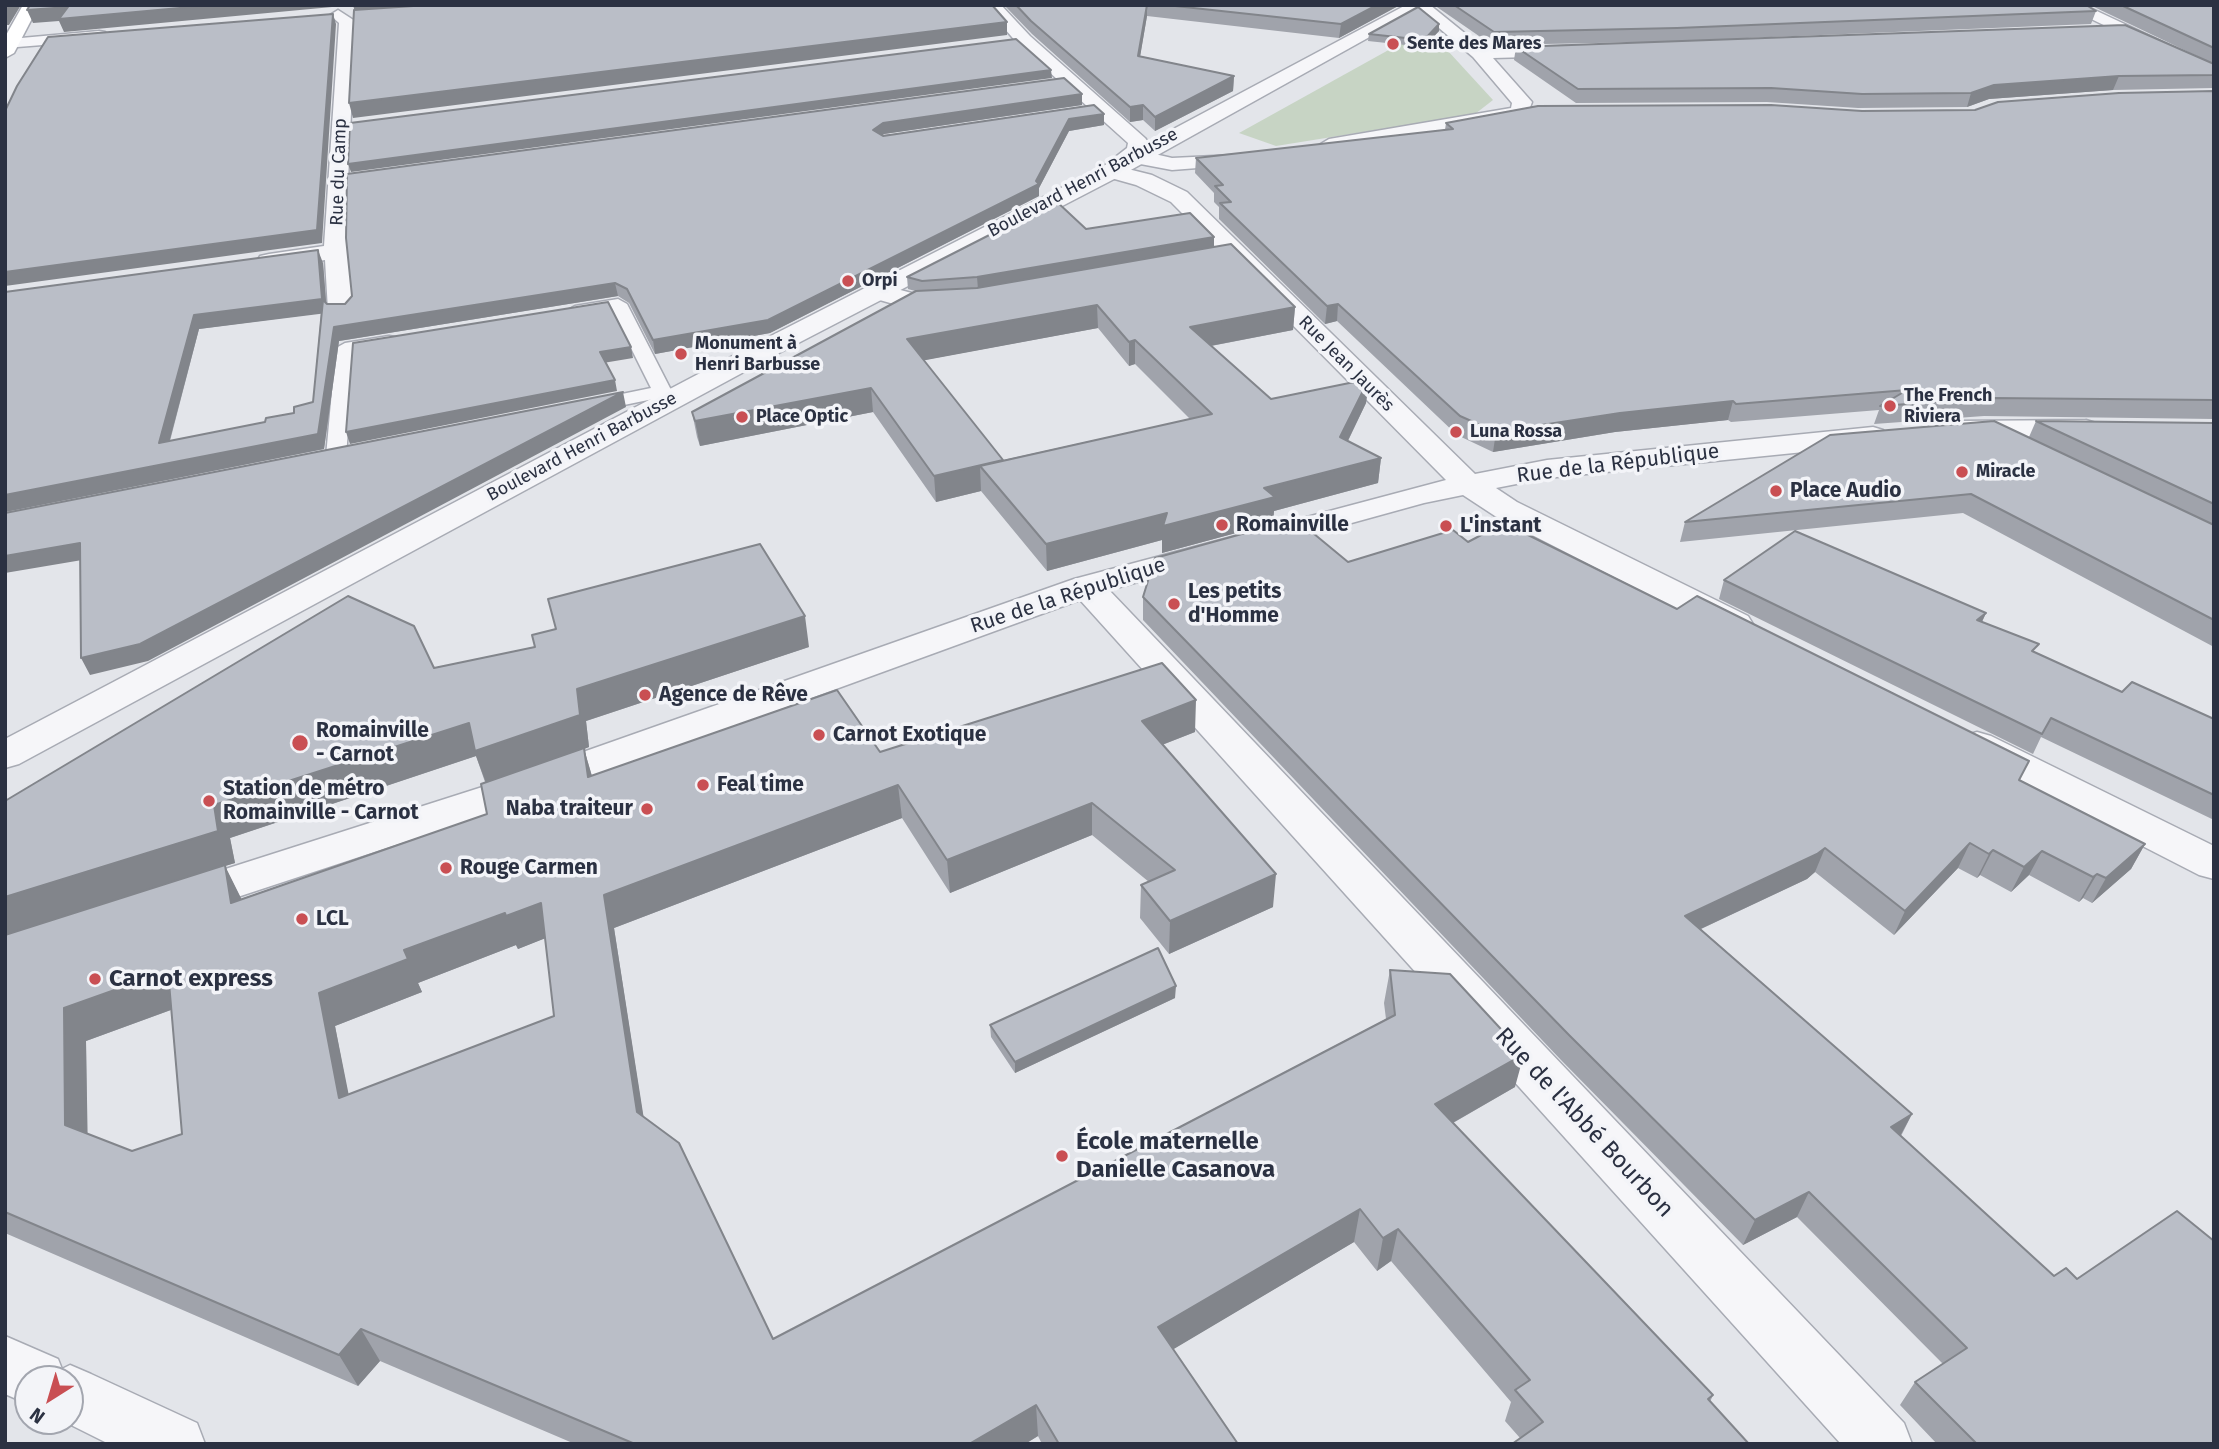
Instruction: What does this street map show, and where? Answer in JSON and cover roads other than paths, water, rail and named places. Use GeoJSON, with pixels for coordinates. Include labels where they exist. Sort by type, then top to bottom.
{"type":"FeatureCollection","features":[{"type":"Feature","properties":{"kind":"main road"},"geometry":{"type":"LineString","coordinates":[[8,48],[31,5]]}},
{"type":"Feature","properties":{"kind":"street"},"geometry":{"type":"LineString","coordinates":[[992,5],[1018,41],[1093,110],[1138,142],[1137,150],[1112,171]]}},
{"type":"Feature","properties":{"kind":"street"},"geometry":{"type":"LineString","coordinates":[[1420,5],[1479,53],[1522,102],[1520,111]]}},
{"type":"Feature","properties":{"kind":"street","name":"Boulevard Henri Barbusse"},"geometry":{"type":"LineString","coordinates":[[1137,167],[1420,5]]}},
{"type":"Feature","properties":{"kind":"street"},"geometry":{"type":"LineString","coordinates":[[2070,5],[2214,73]]}},
{"type":"Feature","properties":{"kind":"street","name":"Rue du Camp"},"geometry":{"type":"LineString","coordinates":[[242,265],[336,251],[347,125],[347,21],[341,15]]}},
{"type":"Feature","properties":{"kind":"street"},"geometry":{"type":"LineString","coordinates":[[2091,32],[2122,30]]}},
{"type":"Feature","properties":{"kind":"street"},"geometry":{"type":"LineString","coordinates":[[8,48],[113,35]]}},
{"type":"Feature","properties":{"kind":"street"},"geometry":{"type":"LineString","coordinates":[[1479,53],[1591,51]]}},
{"type":"Feature","properties":{"kind":"street"},"geometry":{"type":"LineString","coordinates":[[1309,149],[1486,120],[1520,111],[1546,112]]}},
{"type":"Feature","properties":{"kind":"street"},"geometry":{"type":"LineString","coordinates":[[1137,167],[1268,155]]}},
{"type":"Feature","properties":{"kind":"street","name":"Rue Jean Jaurès"},"geometry":{"type":"LineString","coordinates":[[1112,171],[1137,167],[1179,197],[1468,484],[1506,509],[1767,640]]}},
{"type":"Feature","properties":{"kind":"street","name":"Boulevard Henri Barbusse"},"geometry":{"type":"LineString","coordinates":[[5,755],[667,396],[878,292],[1112,171]]}},
{"type":"Feature","properties":{"kind":"street"},"geometry":{"type":"LineString","coordinates":[[336,251],[341,310]]}},
{"type":"Feature","properties":{"kind":"street"},"geometry":{"type":"LineString","coordinates":[[1208,259],[1236,255]]}},
{"type":"Feature","properties":{"kind":"street"},"geometry":{"type":"LineString","coordinates":[[878,292],[922,304],[978,300]]}},
{"type":"Feature","properties":{"kind":"street"},"geometry":{"type":"LineString","coordinates":[[1936,431],[1984,428],[2119,430]]}},
{"type":"Feature","properties":{"kind":"street","name":"Rue de la République"},"geometry":{"type":"LineString","coordinates":[[148,910],[512,792],[1086,586],[1420,494],[1547,469],[1895,434]]}},
{"type":"Feature","properties":{"kind":"street","name":"Rue de l'Abbé Bourbon"},"geometry":{"type":"LineString","coordinates":[[1086,586],[1882,1444]]}},
{"type":"Feature","properties":{"kind":"street"},"geometry":{"type":"LineString","coordinates":[[1941,727],[2214,864]]}},
{"type":"Feature","properties":{"kind":"street"},"geometry":{"type":"LineString","coordinates":[[84,1401],[174,1444]]}},
{"type":"Feature","properties":{"kind":"lane"},"geometry":{"type":"LineString","coordinates":[[550,315],[618,304],[667,396],[567,410]]}},
{"type":"Feature","properties":{"kind":"lane"},"geometry":{"type":"LineString","coordinates":[[336,456],[345,348],[414,337]]}},
{"type":"Feature","properties":{"kind":"lane"},"geometry":{"type":"LineString","coordinates":[[1984,428],[2033,453]]}},
{"type":"Feature","properties":{"kind":"lane"},"geometry":{"type":"LineString","coordinates":[[309,462],[363,451]]}},
{"type":"Feature","properties":{"kind":"place","name":"Sente des Mares"},"geometry":{"type":"Point","coordinates":[1393,44]}},
{"type":"Feature","properties":{"kind":"place","name":"Orpi"},"geometry":{"type":"Point","coordinates":[848,281]}},
{"type":"Feature","properties":{"kind":"place","name":"Monument à Henri Barbusse"},"geometry":{"type":"Point","coordinates":[681,354]}},
{"type":"Feature","properties":{"kind":"place","name":"The French Riviera"},"geometry":{"type":"Point","coordinates":[1890,406]}},
{"type":"Feature","properties":{"kind":"place","name":"Place Optic"},"geometry":{"type":"Point","coordinates":[742,417]}},
{"type":"Feature","properties":{"kind":"place","name":"Luna Rossa"},"geometry":{"type":"Point","coordinates":[1456,432]}},
{"type":"Feature","properties":{"kind":"place","name":"Miracle"},"geometry":{"type":"Point","coordinates":[1962,472]}},
{"type":"Feature","properties":{"kind":"place","name":"Place Audio"},"geometry":{"type":"Point","coordinates":[1776,491]}},
{"type":"Feature","properties":{"kind":"place","name":"Romainville"},"geometry":{"type":"Point","coordinates":[1222,525]}},
{"type":"Feature","properties":{"kind":"place","name":"L'instant"},"geometry":{"type":"Point","coordinates":[1446,526]}},
{"type":"Feature","properties":{"kind":"place","name":"Les petits d'Homme"},"geometry":{"type":"Point","coordinates":[1174,604]}},
{"type":"Feature","properties":{"kind":"place","name":"Agence de Rêve"},"geometry":{"type":"Point","coordinates":[645,695]}},
{"type":"Feature","properties":{"kind":"place","name":"Carnot Exotique"},"geometry":{"type":"Point","coordinates":[819,735]}},
{"type":"Feature","properties":{"kind":"place","name":"Romainville - Carnot"},"geometry":{"type":"Point","coordinates":[300,743]}},
{"type":"Feature","properties":{"kind":"place","name":"Feal time"},"geometry":{"type":"Point","coordinates":[703,785]}},
{"type":"Feature","properties":{"kind":"place","name":"Station de métro Romainville - Carnot"},"geometry":{"type":"Point","coordinates":[209,801]}},
{"type":"Feature","properties":{"kind":"place","name":"Naba traiteur"},"geometry":{"type":"Point","coordinates":[647,809]}},
{"type":"Feature","properties":{"kind":"place","name":"Rouge Carmen"},"geometry":{"type":"Point","coordinates":[446,868]}},
{"type":"Feature","properties":{"kind":"place","name":"LCL"},"geometry":{"type":"Point","coordinates":[302,919]}},
{"type":"Feature","properties":{"kind":"place","name":"Carnot express"},"geometry":{"type":"Point","coordinates":[95,979]}},
{"type":"Feature","properties":{"kind":"place","name":"École maternelle Danielle Casanova"},"geometry":{"type":"Point","coordinates":[1062,1156]}}]}
